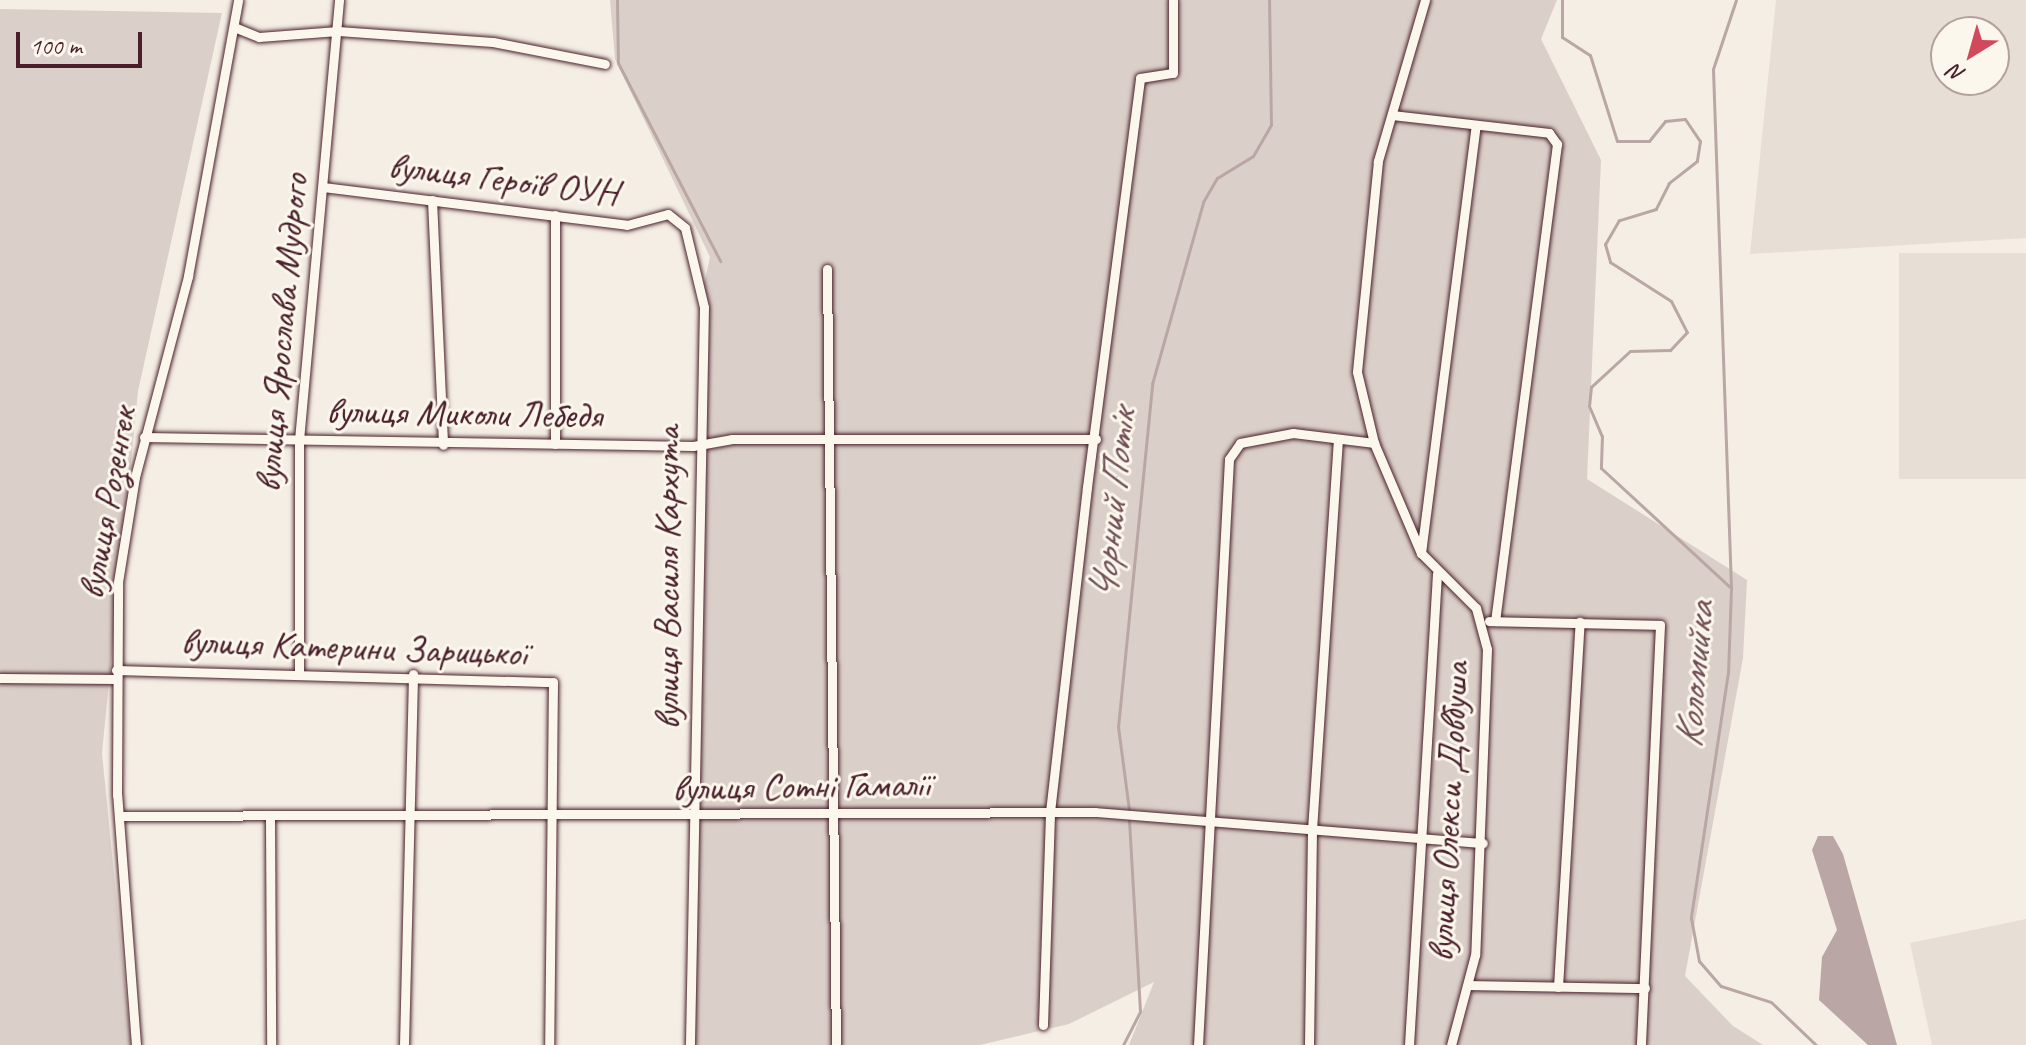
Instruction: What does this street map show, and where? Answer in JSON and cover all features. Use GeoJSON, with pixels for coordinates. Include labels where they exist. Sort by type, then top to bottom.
{"type":"FeatureCollection","features":[{"type":"Feature","properties":{"kind":"street","name":"вулиця Розенгек"},"geometry":{"type":"LineString","coordinates":[[136,1045],[119,816],[116,675],[120,557],[144,437],[188,276],[238,0]]}},
{"type":"Feature","properties":{"kind":"street","name":"вулиця Ярослава Мудрого"},"geometry":{"type":"LineString","coordinates":[[299,671],[299,440],[339,0]]}},
{"type":"Feature","properties":{"kind":"street"},"geometry":{"type":"LineString","coordinates":[[1043,1025],[1050,812],[1140,78],[1173,73],[1173,0]]}},
{"type":"Feature","properties":{"kind":"street","name":"вулиця Олекси Довбуша"},"geometry":{"type":"LineString","coordinates":[[1425,0],[1392,115],[1370,213],[1357,365],[1374,443],[1421,553],[1482,622],[1488,722],[1483,843],[1470,985],[1451,1045]]}},
{"type":"Feature","properties":{"kind":"street"},"geometry":{"type":"LineString","coordinates":[[234,27],[259,37],[338,31],[493,42],[605,64]]}},
{"type":"Feature","properties":{"kind":"street"},"geometry":{"type":"LineString","coordinates":[[1392,115],[1549,133],[1557,144],[1495,621]]}},
{"type":"Feature","properties":{"kind":"street"},"geometry":{"type":"LineString","coordinates":[[1421,553],[1476,126]]}},
{"type":"Feature","properties":{"kind":"street","name":"вулиця Героїв ОУН"},"geometry":{"type":"LineString","coordinates":[[323,187],[638,226],[673,215],[696,257]]}},
{"type":"Feature","properties":{"kind":"street"},"geometry":{"type":"LineString","coordinates":[[432,200],[443,445]]}},
{"type":"Feature","properties":{"kind":"street"},"geometry":{"type":"LineString","coordinates":[[555,215],[555,444]]}},
{"type":"Feature","properties":{"kind":"street","name":"вулиця Василя Кархута"},"geometry":{"type":"LineString","coordinates":[[690,1045],[698,818],[698,446],[704,307],[696,257]]}},
{"type":"Feature","properties":{"kind":"street"},"geometry":{"type":"LineString","coordinates":[[827,269],[837,816],[836,1045]]}},
{"type":"Feature","properties":{"kind":"street"},"geometry":{"type":"LineString","coordinates":[[1198,1045],[1205,822],[1231,451],[1293,433],[1338,441],[1374,443]]}},
{"type":"Feature","properties":{"kind":"street","name":"вулиця Миколи Лебедя"},"geometry":{"type":"LineString","coordinates":[[144,437],[443,445],[698,446],[831,440],[1096,439]]}},
{"type":"Feature","properties":{"kind":"street"},"geometry":{"type":"LineString","coordinates":[[1309,1045],[1312,830],[1338,441]]}},
{"type":"Feature","properties":{"kind":"street"},"geometry":{"type":"LineString","coordinates":[[1409,1045],[1437,574]]}},
{"type":"Feature","properties":{"kind":"street"},"geometry":{"type":"LineString","coordinates":[[1482,622],[1660,625],[1664,641],[1641,1045]]}},
{"type":"Feature","properties":{"kind":"street"},"geometry":{"type":"LineString","coordinates":[[1558,987],[1580,622]]}},
{"type":"Feature","properties":{"kind":"street","name":"вулиця Катерини Зарицької"},"geometry":{"type":"LineString","coordinates":[[0,678],[299,671],[553,682],[552,816]]}},
{"type":"Feature","properties":{"kind":"street"},"geometry":{"type":"LineString","coordinates":[[404,1045],[413,674]]}},
{"type":"Feature","properties":{"kind":"street","name":"вулиця Сотні Гамалії"},"geometry":{"type":"LineString","coordinates":[[119,816],[698,818],[1050,812],[1483,843]]}},
{"type":"Feature","properties":{"kind":"street"},"geometry":{"type":"LineString","coordinates":[[549,1045],[552,816]]}},
{"type":"Feature","properties":{"kind":"street"},"geometry":{"type":"LineString","coordinates":[[270,817],[271,1045]]}},
{"type":"Feature","properties":{"kind":"street"},"geometry":{"type":"LineString","coordinates":[[1470,985],[1645,988]]}},
{"type":"Feature","properties":{"kind":"shaded area"},"geometry":{"type":"Polygon","coordinates":[[[610,0],[1557,0],[1541,39],[1601,160],[1587,479],[1747,580],[1743,658],[1685,976],[1733,1026],[1763,1045],[1129,1045],[1154,982],[1069,1024],[980,1045],[693,1045],[699,307],[710,257],[615,59],[610,0]]]}},
{"type":"Feature","properties":{"kind":"shaded area"},"geometry":{"type":"Polygon","coordinates":[[[1776,0],[2026,0],[2026,238],[1750,254],[1776,0]]]}},
{"type":"Feature","properties":{"kind":"shaded area"},"geometry":{"type":"Polygon","coordinates":[[[0,9],[222,13],[138,391],[102,753],[131,1045],[0,1045],[0,9]]]}},
{"type":"Feature","properties":{"kind":"shaded area"},"geometry":{"type":"Polygon","coordinates":[[[1899,253],[2026,253],[2026,479],[1899,479],[1899,253]]]}},
{"type":"Feature","properties":{"kind":"shaded area"},"geometry":{"type":"Polygon","coordinates":[[[1818,836],[1833,836],[1843,854],[1897,1045],[1868,1045],[1819,1000],[1822,957],[1837,930],[1812,850],[1818,836]]]}},
{"type":"Feature","properties":{"kind":"shaded area"},"geometry":{"type":"Polygon","coordinates":[[[2026,919],[2026,1045],[1932,1045],[1910,943],[2026,919]]]}},
{"type":"Feature","properties":{"kind":"waterway"},"geometry":{"type":"LineString","coordinates":[[617,0],[618,63],[720,261]]}},
{"type":"Feature","properties":{"kind":"waterway","name":"Чорний Потік"},"geometry":{"type":"LineString","coordinates":[[1129,810],[1118,727],[1152,384],[1203,202],[1217,178],[1253,156],[1271,125],[1269,0]]}},
{"type":"Feature","properties":{"kind":"waterway","name":"Коломийка"},"geometry":{"type":"LineString","coordinates":[[1562,0],[1562,37],[1590,55],[1617,141],[1649,141],[1665,121],[1685,119],[1700,141],[1697,161],[1669,183],[1656,209],[1619,220],[1605,244],[1610,262],[1671,301],[1687,332],[1670,350],[1630,351],[1591,387],[1589,406],[1602,436],[1601,468],[1731,588],[1728,672],[1691,918],[1699,961],[1721,986],[1771,1002],[1816,1045]]}},
{"type":"Feature","properties":{"kind":"waterway"},"geometry":{"type":"LineString","coordinates":[[1731,588],[1713,69],[1736,0]]}},
{"type":"Feature","properties":{"kind":"waterway","name":"Чорний Потік"},"geometry":{"type":"LineString","coordinates":[[1123,1045],[1140,1011],[1129,818]]}}]}
